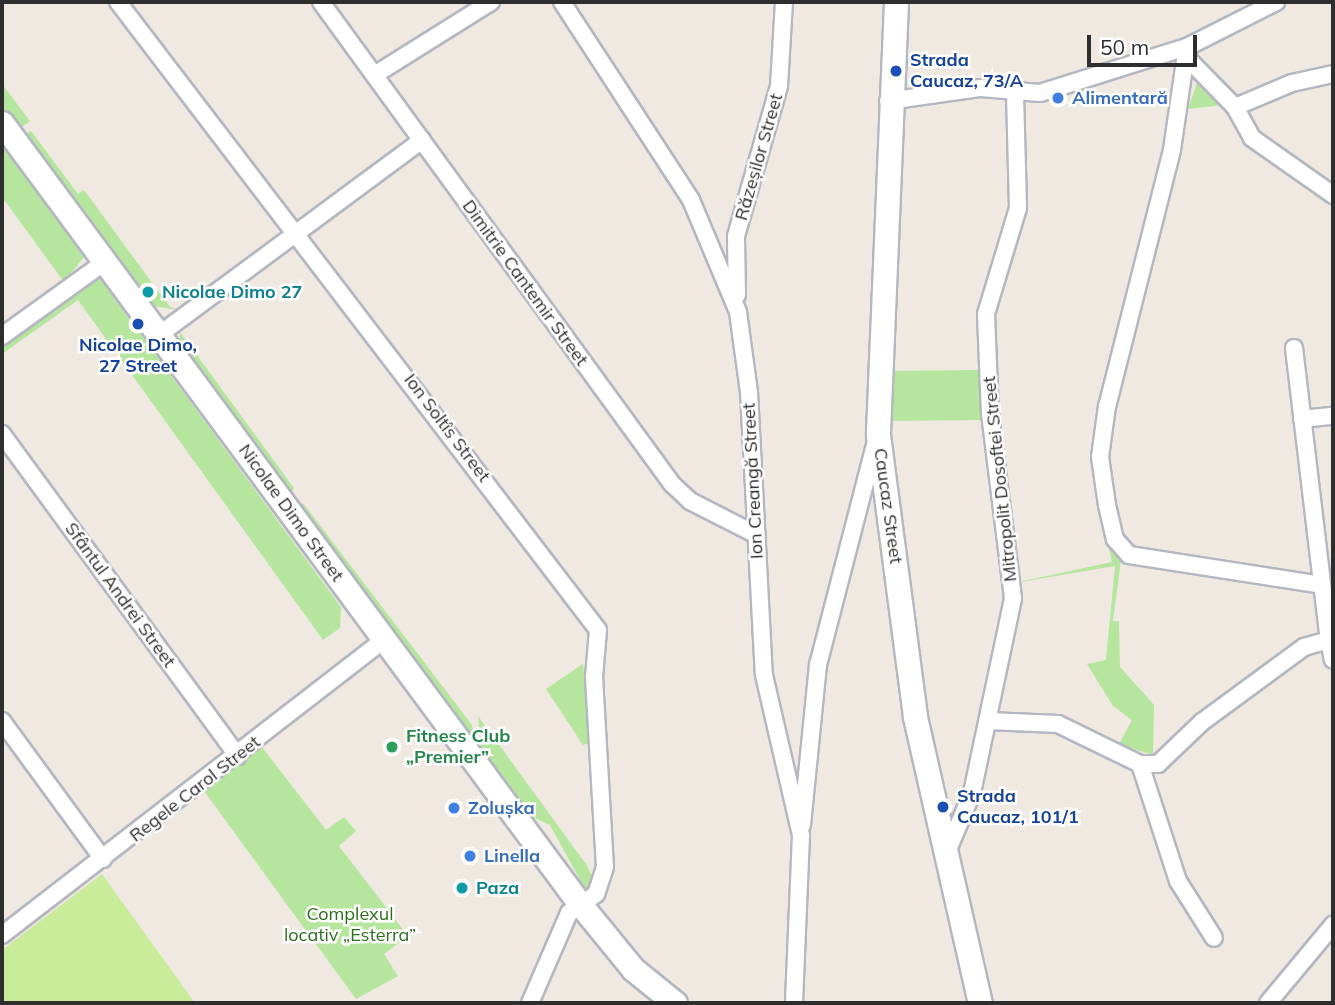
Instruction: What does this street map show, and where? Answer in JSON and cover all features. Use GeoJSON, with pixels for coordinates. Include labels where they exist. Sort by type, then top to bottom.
{"type":"FeatureCollection","features":[{"type":"Feature","properties":{"kind":"street","name":"Ion Soltîs Street"},"geometry":{"type":"LineString","coordinates":[[118,2],[598,630],[594,677],[605,867],[596,894],[580,904]]}},
{"type":"Feature","properties":{"kind":"street","name":"Dimitrie Cantemir Street"},"geometry":{"type":"LineString","coordinates":[[321,2],[672,484],[690,501],[755,534]]}},
{"type":"Feature","properties":{"kind":"street"},"geometry":{"type":"LineString","coordinates":[[376,74],[491,2]]}},
{"type":"Feature","properties":{"kind":"street","name":"Ion Creangă Street"},"geometry":{"type":"LineString","coordinates":[[562,2],[691,200],[738,312],[749,392],[755,534],[767,699],[801,835],[794,1003]]}},
{"type":"Feature","properties":{"kind":"street","name":"Răzeșilor Street"},"geometry":{"type":"LineString","coordinates":[[738,312],[736,236],[779,86],[784,2]]}},
{"type":"Feature","properties":{"kind":"street","name":"Caucaz Street"},"geometry":{"type":"LineString","coordinates":[[896,2],[888,101],[878,436],[915,717],[980,1003]]}},
{"type":"Feature","properties":{"kind":"street"},"geometry":{"type":"LineString","coordinates":[[888,101],[981,88],[1015,96],[1186,52],[1276,2]]}},
{"type":"Feature","properties":{"kind":"street"},"geometry":{"type":"LineString","coordinates":[[1186,52],[1235,107],[1252,138],[1333,195]]}},
{"type":"Feature","properties":{"kind":"street"},"geometry":{"type":"LineString","coordinates":[[1186,52],[1172,150],[1101,443],[1104,494],[1121,549],[1139,557],[1322,585]]}},
{"type":"Feature","properties":{"kind":"street"},"geometry":{"type":"LineString","coordinates":[[1235,107],[1292,83],[1333,74]]}},
{"type":"Feature","properties":{"kind":"street","name":"Mitropolit Dosoftei Street"},"geometry":{"type":"LineString","coordinates":[[945,857],[967,809],[1013,598],[990,414],[986,314],[1018,208],[1015,96]]}},
{"type":"Feature","properties":{"kind":"street","name":"Nicolae Dimo Street"},"geometry":{"type":"LineString","coordinates":[[2,122],[580,904],[634,969],[675,1003]]}},
{"type":"Feature","properties":{"kind":"street"},"geometry":{"type":"LineString","coordinates":[[160,334],[422,140]]}},
{"type":"Feature","properties":{"kind":"street"},"geometry":{"type":"LineString","coordinates":[[2,336],[106,261]]}},
{"type":"Feature","properties":{"kind":"street"},"geometry":{"type":"LineString","coordinates":[[1294,348],[1327,566],[1322,585],[1333,660]]}},
{"type":"Feature","properties":{"kind":"street"},"geometry":{"type":"LineString","coordinates":[[1303,419],[1333,416]]}},
{"type":"Feature","properties":{"kind":"street","name":"Sfântul Andrei Street"},"geometry":{"type":"LineString","coordinates":[[2,434],[237,756]]}},
{"type":"Feature","properties":{"kind":"street"},"geometry":{"type":"LineString","coordinates":[[801,835],[818,665],[860,485],[878,436]]}},
{"type":"Feature","properties":{"kind":"street","name":"Regele Carol Street"},"geometry":{"type":"LineString","coordinates":[[2,934],[237,756],[384,640]]}},
{"type":"Feature","properties":{"kind":"street"},"geometry":{"type":"LineString","coordinates":[[988,721],[1076,729],[1140,764],[1166,760],[1202,722],[1288,658],[1329,640]]}},
{"type":"Feature","properties":{"kind":"street"},"geometry":{"type":"LineString","coordinates":[[2,721],[103,859]]}},
{"type":"Feature","properties":{"kind":"street"},"geometry":{"type":"LineString","coordinates":[[1140,764],[1178,881],[1214,938]]}},
{"type":"Feature","properties":{"kind":"street"},"geometry":{"type":"LineString","coordinates":[[530,1003],[562,926],[580,904]]}},
{"type":"Feature","properties":{"kind":"street"},"geometry":{"type":"LineString","coordinates":[[1268,1003],[1333,925]]}},
{"type":"Feature","properties":{"kind":"green space"},"geometry":{"type":"Polygon","coordinates":[[[1198,80],[1223,105],[1188,109],[1198,80]]]}},
{"type":"Feature","properties":{"kind":"green space"},"geometry":{"type":"Polygon","coordinates":[[[2,84],[30,121],[21,128],[25,134],[31,131],[78,194],[84,190],[170,307],[180,310],[152,306],[2,109],[2,84]]]}},
{"type":"Feature","properties":{"kind":"green space"},"geometry":{"type":"Polygon","coordinates":[[[2,144],[84,257],[64,282],[2,197],[2,144]]]}},
{"type":"Feature","properties":{"kind":"green space"},"geometry":{"type":"Polygon","coordinates":[[[97,275],[341,607],[340,628],[323,640],[78,300],[2,354],[2,345],[97,275]]]}},
{"type":"Feature","properties":{"kind":"green space"},"geometry":{"type":"Polygon","coordinates":[[[180,332],[294,488],[290,496],[179,344],[180,332]]]}},
{"type":"Feature","properties":{"kind":"green space"},"geometry":{"type":"Polygon","coordinates":[[[981,370],[986,420],[888,421],[889,371],[981,370]]]}},
{"type":"Feature","properties":{"kind":"green space"},"geometry":{"type":"Polygon","coordinates":[[[303,503],[472,725],[475,744],[300,508],[303,503]]]}},
{"type":"Feature","properties":{"kind":"green space"},"geometry":{"type":"Polygon","coordinates":[[[1105,532],[1121,560],[1113,621],[1119,621],[1120,667],[1154,705],[1153,755],[1119,744],[1132,720],[1113,706],[1087,664],[1106,660],[1115,566],[1014,583],[1112,562],[1105,532]]]}},
{"type":"Feature","properties":{"kind":"green space"},"geometry":{"type":"Polygon","coordinates":[[[583,664],[591,742],[583,745],[546,689],[583,664]]]}},
{"type":"Feature","properties":{"kind":"green space"},"geometry":{"type":"Polygon","coordinates":[[[478,716],[586,864],[596,884],[587,893],[550,825],[528,815],[482,753],[478,716]]]}},
{"type":"Feature","properties":{"kind":"green space","name":"Complexul locativ „Esterra”"},"geometry":{"type":"Polygon","coordinates":[[[262,747],[326,830],[344,817],[356,831],[339,846],[408,936],[384,954],[398,976],[356,999],[204,791],[262,747]]]}},
{"type":"Feature","properties":{"kind":"green space"},"geometry":{"type":"Polygon","coordinates":[[[102,874],[195,1003],[2,1003],[2,950],[102,874]]]}},
{"type":"Feature","properties":{"kind":"place","name":"Strada Caucaz, 73/A"},"geometry":{"type":"Point","coordinates":[896,71]}},
{"type":"Feature","properties":{"kind":"place","name":"Alimentară"},"geometry":{"type":"Point","coordinates":[1058,98]}},
{"type":"Feature","properties":{"kind":"place","name":"Nicolae Dimo 27"},"geometry":{"type":"Point","coordinates":[148,292]}},
{"type":"Feature","properties":{"kind":"place","name":"Nicolae Dimo, 27 Street"},"geometry":{"type":"Point","coordinates":[138,324]}},
{"type":"Feature","properties":{"kind":"place","name":"Fitness Club „Premier”"},"geometry":{"type":"Point","coordinates":[392,747]}},
{"type":"Feature","properties":{"kind":"place","name":"Strada Caucaz, 101/1"},"geometry":{"type":"Point","coordinates":[943,807]}},
{"type":"Feature","properties":{"kind":"place","name":"Zolușka"},"geometry":{"type":"Point","coordinates":[454,808]}},
{"type":"Feature","properties":{"kind":"place","name":"Linella"},"geometry":{"type":"Point","coordinates":[470,856]}},
{"type":"Feature","properties":{"kind":"place","name":"Paza"},"geometry":{"type":"Point","coordinates":[462,888]}}]}
